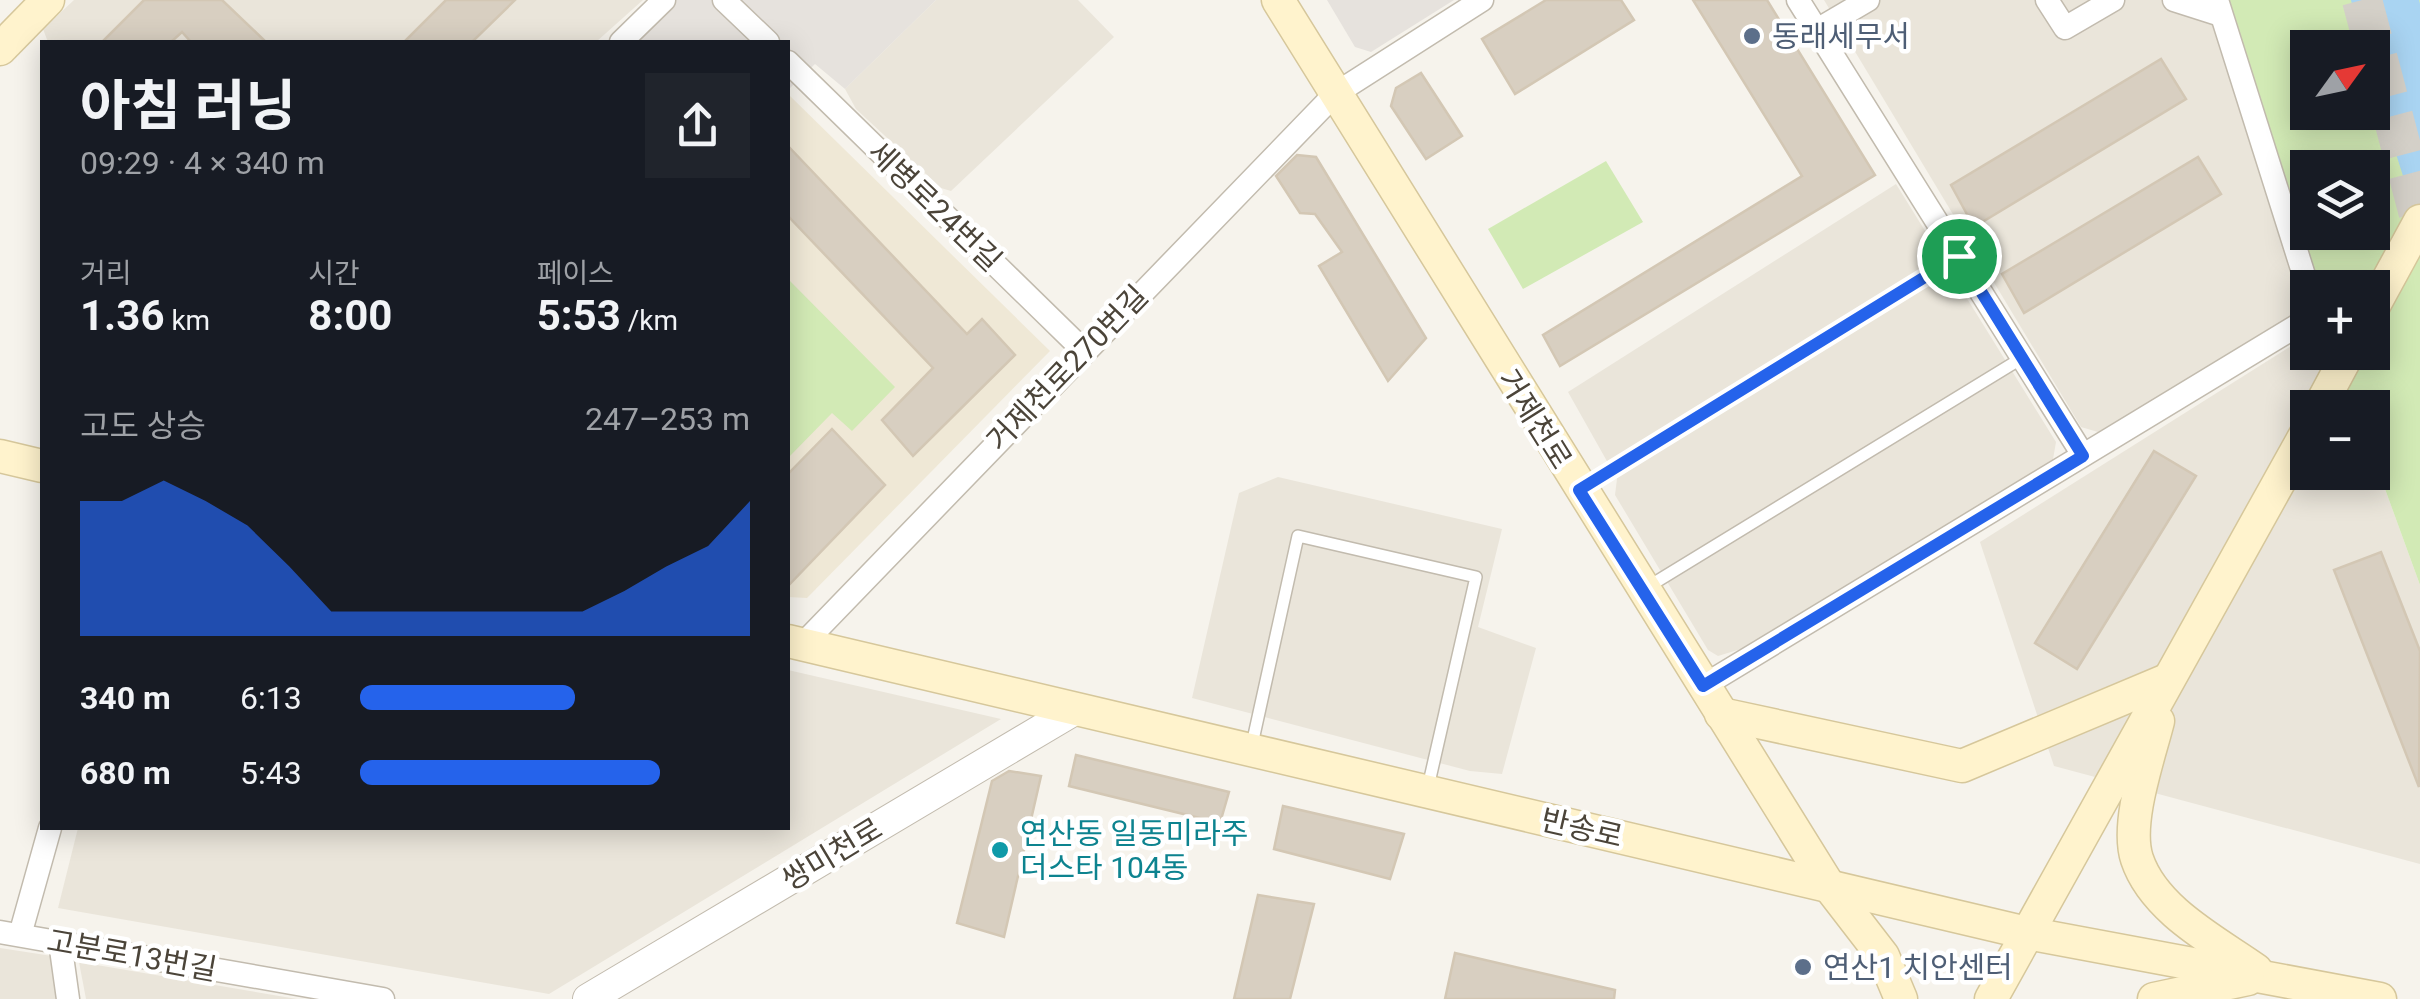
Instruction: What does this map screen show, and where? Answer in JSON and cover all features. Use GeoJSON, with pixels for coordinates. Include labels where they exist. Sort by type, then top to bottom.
{"type":"FeatureCollection","features":[{"type":"Feature","properties":{"kind":"main road"},"geometry":{"type":"LineString","coordinates":[[0,48],[48,0]]}},
{"type":"Feature","properties":{"kind":"main road","name":"거제천로"},"geometry":{"type":"LineString","coordinates":[[1278,0],[1579,490],[1829,886],[1884,956],[1900,999]]}},
{"type":"Feature","properties":{"kind":"main road"},"geometry":{"type":"LineString","coordinates":[[2390,276],[2420,220]]}},
{"type":"Feature","properties":{"kind":"main road"},"geometry":{"type":"LineString","coordinates":[[0,456],[40,466]]}},
{"type":"Feature","properties":{"kind":"main road"},"geometry":{"type":"LineString","coordinates":[[1991,999],[2290,462]]}},
{"type":"Feature","properties":{"kind":"main road","name":"반송로"},"geometry":{"type":"LineString","coordinates":[[795,643],[2027,932],[2380,999]]}},
{"type":"Feature","properties":{"kind":"main road"},"geometry":{"type":"LineString","coordinates":[[1721,714],[1962,766],[2167,680]]}},
{"type":"Feature","properties":{"kind":"main road"},"geometry":{"type":"LineString","coordinates":[[2167,680],[2136,810],[2137,859],[2169,908],[2263,976]]}},
{"type":"Feature","properties":{"kind":"main road"},"geometry":{"type":"LineString","coordinates":[[2154,999],[2263,976]]}},
{"type":"Feature","properties":{"kind":"street"},"geometry":{"type":"LineString","coordinates":[[623,40],[664,0]]}},
{"type":"Feature","properties":{"kind":"street"},"geometry":{"type":"LineString","coordinates":[[724,0],[766,40]]}},
{"type":"Feature","properties":{"kind":"street","name":"거제천로270번길"},"geometry":{"type":"LineString","coordinates":[[795,643],[1335,94],[1482,0]]}},
{"type":"Feature","properties":{"kind":"street"},"geometry":{"type":"LineString","coordinates":[[1798,0],[2083,456]]}},
{"type":"Feature","properties":{"kind":"street"},"geometry":{"type":"LineString","coordinates":[[1817,30],[1868,0]]}},
{"type":"Feature","properties":{"kind":"street"},"geometry":{"type":"LineString","coordinates":[[2047,0],[2065,28],[2113,0]]}},
{"type":"Feature","properties":{"kind":"street"},"geometry":{"type":"LineString","coordinates":[[2174,0],[2219,8],[2302,270]]}},
{"type":"Feature","properties":{"kind":"street","name":"세병로24번길"},"geometry":{"type":"LineString","coordinates":[[790,64],[1084,350]]}},
{"type":"Feature","properties":{"kind":"street"},"geometry":{"type":"LineString","coordinates":[[1703,686],[2290,330]]}},
{"type":"Feature","properties":{"kind":"street","name":"쌍미천로"},"geometry":{"type":"LineString","coordinates":[[588,999],[1076,709]]}},
{"type":"Feature","properties":{"kind":"street"},"geometry":{"type":"LineString","coordinates":[[10,933],[49,830]]}},
{"type":"Feature","properties":{"kind":"street","name":"고분로13번길"},"geometry":{"type":"LineString","coordinates":[[10,933],[382,999]]}},
{"type":"Feature","properties":{"kind":"street"},"geometry":{"type":"LineString","coordinates":[[60,942],[68,999]]}},
{"type":"Feature","properties":{"kind":"lane"},"geometry":{"type":"LineString","coordinates":[[1579,490],[1959,256]]}},
{"type":"Feature","properties":{"kind":"lane"},"geometry":{"type":"LineString","coordinates":[[1644,590],[2022,358]]}},
{"type":"Feature","properties":{"kind":"lane"},"geometry":{"type":"LineString","coordinates":[[1250,750],[1298,536],[1476,577],[1427,792]]}},
{"type":"Feature","properties":{"kind":"shaded area"},"geometry":{"type":"Polygon","coordinates":[[[74,0],[643,0],[598,40],[47,40],[43,29],[74,0]]]}},
{"type":"Feature","properties":{"kind":"shaded area"},"geometry":{"type":"Polygon","coordinates":[[[672,0],[936,0],[845,89],[815,64],[790,88],[790,40],[633,40],[672,0]]]}},
{"type":"Feature","properties":{"kind":"shaded area"},"geometry":{"type":"Polygon","coordinates":[[[936,0],[1078,0],[1114,37],[951,191],[941,188],[856,109],[845,89],[936,0]]]}},
{"type":"Feature","properties":{"kind":"shaded area"},"geometry":{"type":"Polygon","coordinates":[[[1327,0],[1454,0],[1371,52],[1355,47],[1327,0]]]}},
{"type":"Feature","properties":{"kind":"shaded area"},"geometry":{"type":"Polygon","coordinates":[[[1824,0],[2205,0],[2291,270],[2290,321],[2098,432],[2081,427],[1824,0]]]}},
{"type":"Feature","properties":{"kind":"shaded area"},"geometry":{"type":"Polygon","coordinates":[[[790,96],[1050,351],[807,598],[790,597],[790,96]]]}},
{"type":"Feature","properties":{"kind":"shaded area"},"geometry":{"type":"Polygon","coordinates":[[[1896,184],[2056,442],[2052,465],[1754,645],[1718,656],[1708,650],[1615,495],[1617,479],[1568,392],[1896,184]]]}},
{"type":"Feature","properties":{"kind":"shaded area"},"geometry":{"type":"Polygon","coordinates":[[[2290,347],[2290,370],[2340,370],[2348,390],[2290,390],[2290,490],[2385,490],[2420,585],[2420,864],[2054,766],[1980,542],[2290,347]]]}},
{"type":"Feature","properties":{"kind":"shaded area"},"geometry":{"type":"Polygon","coordinates":[[[1278,477],[1502,529],[1478,627],[1536,648],[1502,774],[1470,771],[1192,698],[1239,493],[1278,477]]]}},
{"type":"Feature","properties":{"kind":"shaded area"},"geometry":{"type":"Polygon","coordinates":[[[790,670],[1001,719],[549,994],[58,908],[78,830],[790,830],[790,670]]]}},
{"type":"Feature","properties":{"kind":"shaded area"},"geometry":{"type":"Polygon","coordinates":[[[0,948],[52,956],[57,999],[0,999],[0,948]]]}},
{"type":"Feature","properties":{"kind":"shaded area"},"geometry":{"type":"Polygon","coordinates":[[[79,962],[297,999],[86,999],[79,962]]]}},
{"type":"Feature","properties":{"kind":"green space"},"geometry":{"type":"Polygon","coordinates":[[[2225,0],[2420,0],[2420,585],[2385,490],[2390,490],[2390,390],[2348,390],[2340,370],[2390,370],[2390,270],[2309,270],[2303,250],[2390,250],[2390,150],[2290,150],[2290,210],[2225,0]]]}},
{"type":"Feature","properties":{"kind":"green space"},"geometry":{"type":"Polygon","coordinates":[[[1606,161],[1643,222],[1523,289],[1488,229],[1606,161]]]}},
{"type":"Feature","properties":{"kind":"green space"},"geometry":{"type":"Polygon","coordinates":[[[790,281],[895,387],[852,431],[832,413],[790,456],[790,281]]]}},
{"type":"Feature","properties":{"kind":"water"},"geometry":{"type":"Polygon","coordinates":[[[2351,0],[2419,0],[2420,229],[2388,130],[2390,30],[2358,30],[2351,0]]]}},
{"type":"Feature","properties":{"kind":"building"},"geometry":{"type":"Polygon","coordinates":[[[144,0],[222,0],[264,40],[189,40],[182,32],[173,40],[104,40],[144,0]]]}},
{"type":"Feature","properties":{"kind":"building"},"geometry":{"type":"Polygon","coordinates":[[[446,0],[515,0],[474,40],[406,40],[446,0]]]}},
{"type":"Feature","properties":{"kind":"building"},"geometry":{"type":"Polygon","coordinates":[[[1546,0],[1621,0],[1634,20],[1515,94],[1482,39],[1546,0]]]}},
{"type":"Feature","properties":{"kind":"building"},"geometry":{"type":"Polygon","coordinates":[[[1693,0],[1767,0],[1875,175],[1560,366],[1543,335],[1802,176],[1693,0]]]}},
{"type":"Feature","properties":{"kind":"building"},"geometry":{"type":"Polygon","coordinates":[[[2161,59],[2186,99],[1974,227],[1951,185],[2161,59]]]}},
{"type":"Feature","properties":{"kind":"building"},"geometry":{"type":"Polygon","coordinates":[[[1421,73],[1462,136],[1426,159],[1391,106],[1396,88],[1421,73]]]}},
{"type":"Feature","properties":{"kind":"building"},"geometry":{"type":"Polygon","coordinates":[[[790,148],[967,334],[982,319],[1015,355],[913,456],[882,420],[933,368],[790,218],[790,148]]]}},
{"type":"Feature","properties":{"kind":"building"},"geometry":{"type":"Polygon","coordinates":[[[1297,155],[1316,157],[1426,338],[1388,381],[1319,266],[1342,252],[1315,214],[1300,213],[1276,176],[1297,155]]]}},
{"type":"Feature","properties":{"kind":"building"},"geometry":{"type":"Polygon","coordinates":[[[2198,157],[2221,194],[2024,313],[2002,274],[2198,157]]]}},
{"type":"Feature","properties":{"kind":"building"},"geometry":{"type":"Polygon","coordinates":[[[832,429],[885,485],[790,584],[790,472],[832,429]]]}},
{"type":"Feature","properties":{"kind":"building"},"geometry":{"type":"Polygon","coordinates":[[[2154,451],[2196,476],[2077,669],[2035,643],[2154,451]]]}},
{"type":"Feature","properties":{"kind":"building"},"geometry":{"type":"Polygon","coordinates":[[[2381,552],[2420,651],[2419,787],[2334,570],[2381,552]]]}},
{"type":"Feature","properties":{"kind":"building"},"geometry":{"type":"Polygon","coordinates":[[[1076,755],[1229,792],[1220,823],[1069,786],[1076,755]]]}},
{"type":"Feature","properties":{"kind":"building","name":"연산동 일동미라주 더스타 104동"},"geometry":{"type":"Polygon","coordinates":[[[1009,771],[1041,776],[1004,937],[957,923],[992,781],[1009,771]]]}},
{"type":"Feature","properties":{"kind":"building"},"geometry":{"type":"Polygon","coordinates":[[[1283,806],[1404,834],[1390,879],[1274,849],[1283,806]]]}},
{"type":"Feature","properties":{"kind":"building"},"geometry":{"type":"Polygon","coordinates":[[[1258,895],[1314,904],[1290,999],[1234,999],[1258,895]]]}},
{"type":"Feature","properties":{"kind":"building"},"geometry":{"type":"Polygon","coordinates":[[[1455,953],[1615,990],[1614,999],[1445,999],[1455,953]]]}},
{"type":"Feature","properties":{"kind":"tunnel"},"geometry":{"type":"LineString","coordinates":[[2362,0],[2420,218]]}},
{"type":"Feature","properties":{"kind":"place","name":"동래세무서"},"geometry":{"type":"Point","coordinates":[1752,36]}},
{"type":"Feature","properties":{"kind":"place","name":"연산동 일동미라주 더스타 104동"},"geometry":{"type":"Point","coordinates":[1000,850]}},
{"type":"Feature","properties":{"kind":"place","name":"연산1 치안센터"},"geometry":{"type":"Point","coordinates":[1803,967]}},
{"type":"Feature","properties":{"kind":"route"},"geometry":{"type":"LineString","coordinates":[[1959,256],[2083,456],[1703,686],[1579,490],[1959,256]]}}]}
